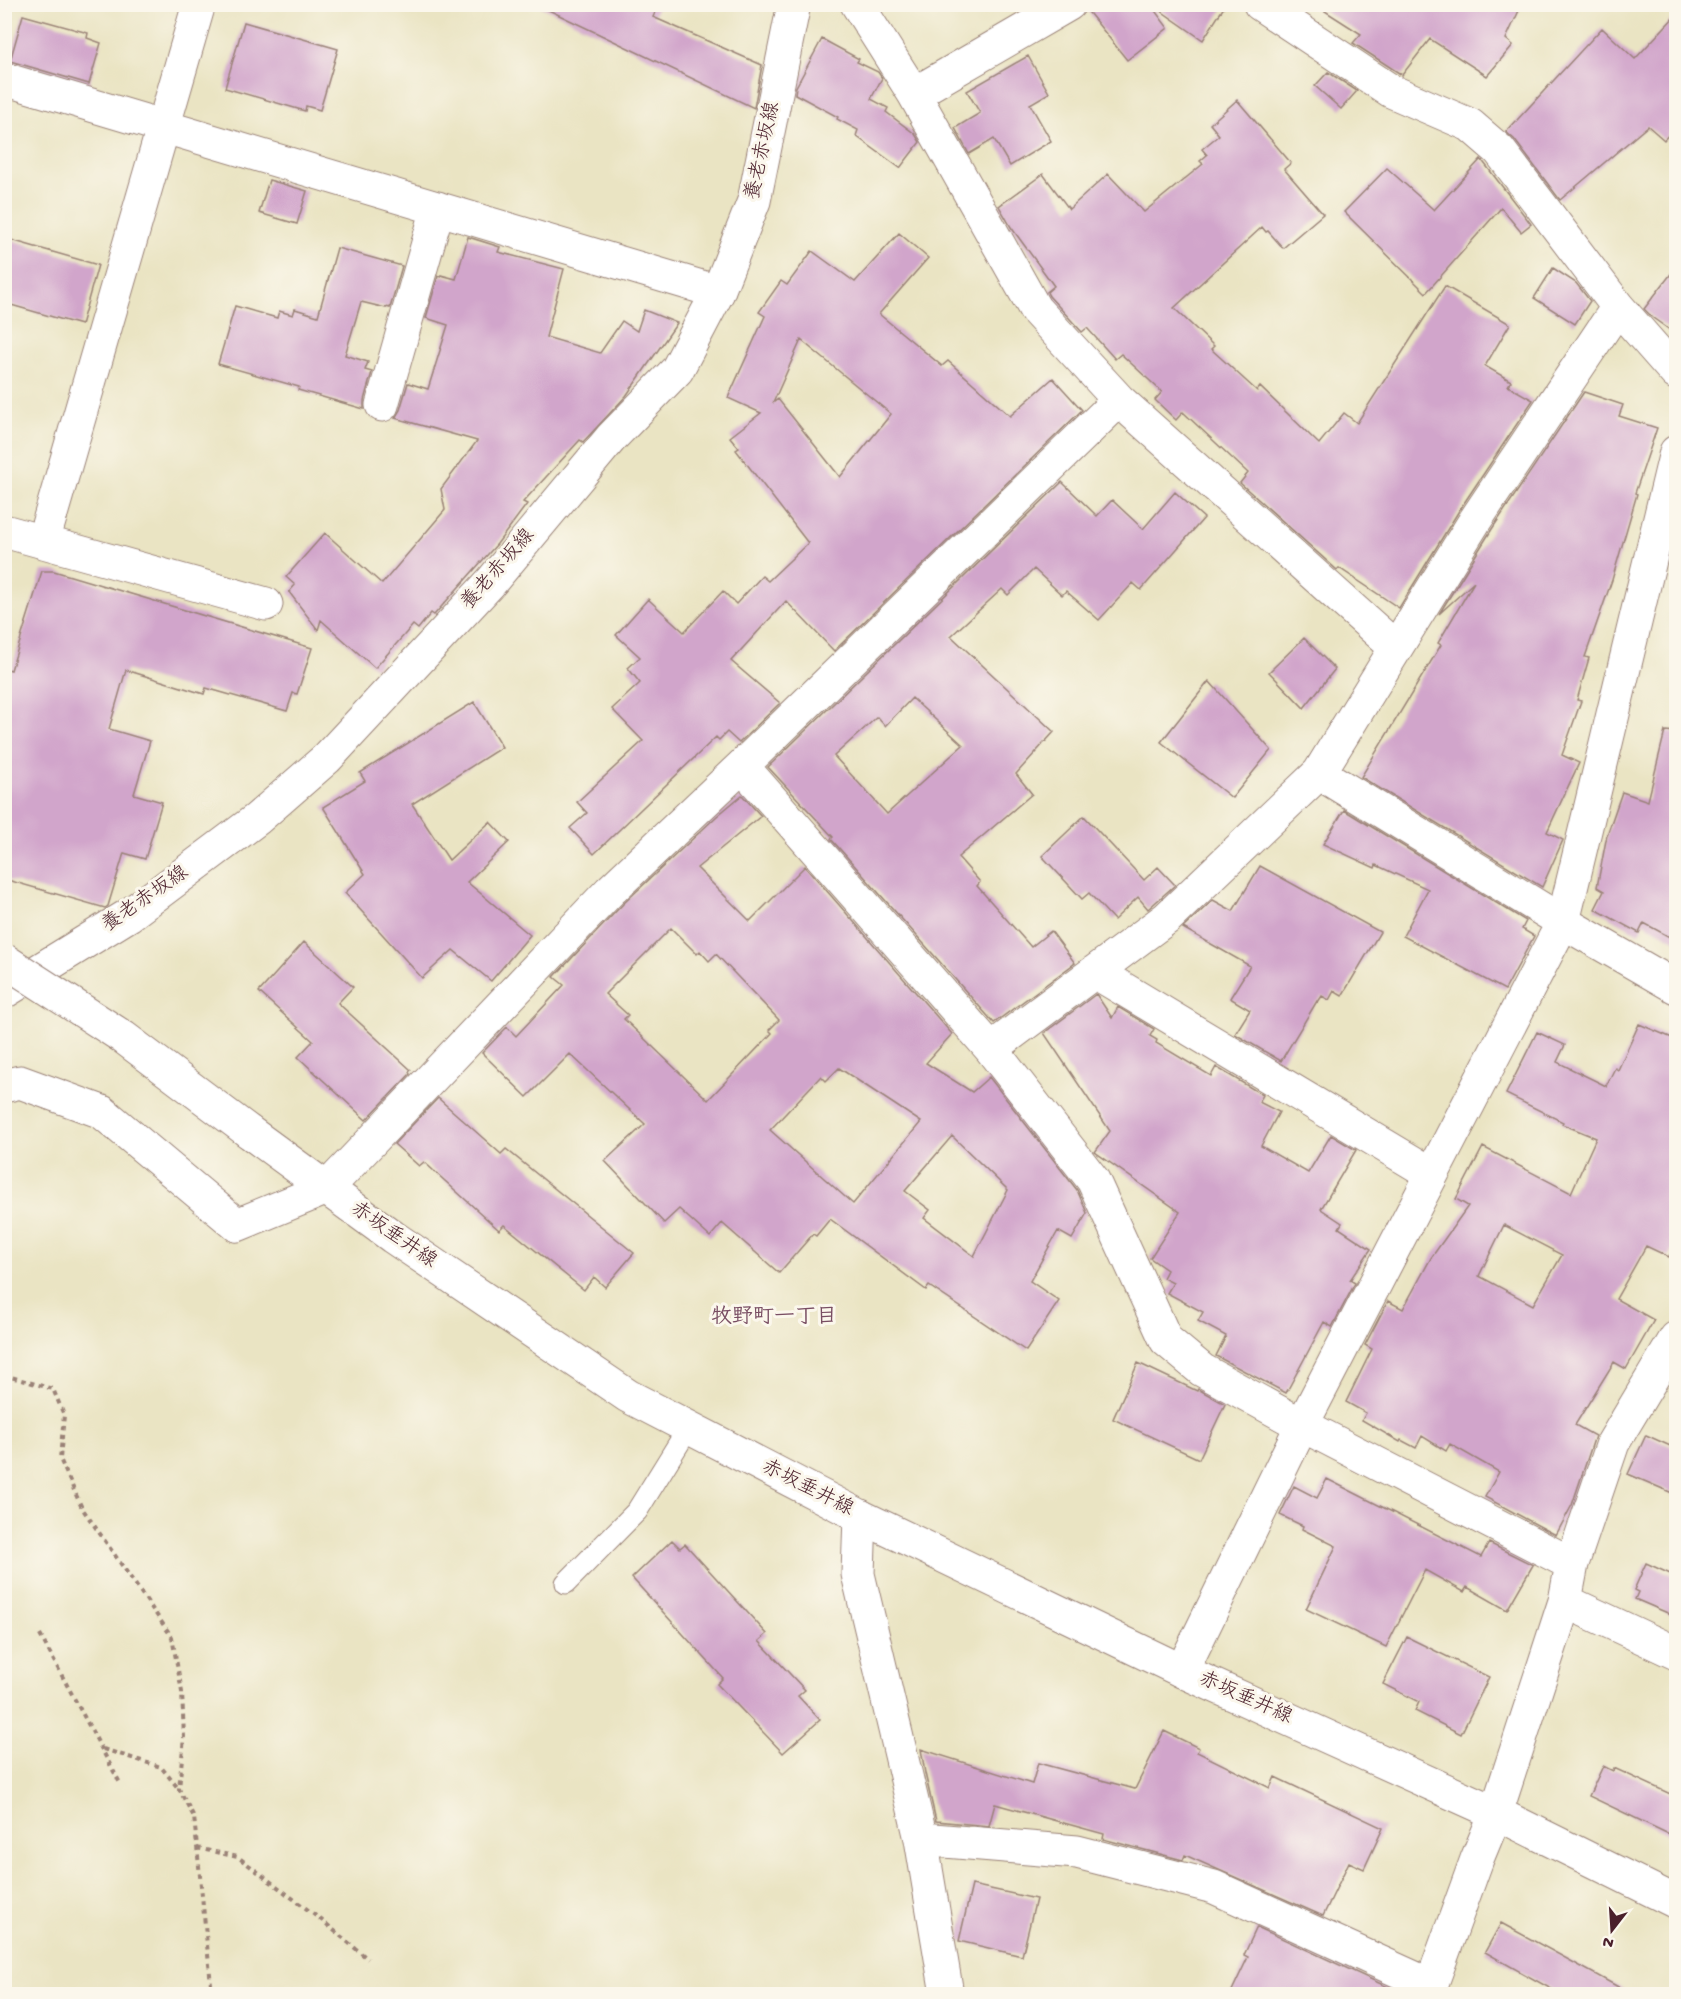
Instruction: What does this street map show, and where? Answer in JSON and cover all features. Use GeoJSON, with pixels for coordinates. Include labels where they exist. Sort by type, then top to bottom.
{"type":"FeatureCollection","features":[{"type":"Feature","properties":{"kind":"street"},"geometry":{"type":"LineString","coordinates":[[43,542],[199,4]]}},
{"type":"Feature","properties":{"kind":"street","name":"養老赤坂線"},"geometry":{"type":"LineString","coordinates":[[4,992],[129,915],[257,819],[327,758],[491,582],[610,438],[677,370],[718,292],[754,201],[794,4]]}},
{"type":"Feature","properties":{"kind":"street"},"geometry":{"type":"LineString","coordinates":[[857,4],[914,94],[1035,309],[1119,400],[1396,648]]}},
{"type":"Feature","properties":{"kind":"street"},"geometry":{"type":"LineString","coordinates":[[914,94],[1069,4]]}},
{"type":"Feature","properties":{"kind":"street"},"geometry":{"type":"LineString","coordinates":[[1260,4],[1391,91],[1470,125],[1499,150],[1618,306],[1677,374]]}},
{"type":"Feature","properties":{"kind":"street"},"geometry":{"type":"LineString","coordinates":[[4,79],[718,292]]}},
{"type":"Feature","properties":{"kind":"street"},"geometry":{"type":"LineString","coordinates":[[382,405],[438,208]]}},
{"type":"Feature","properties":{"kind":"street"},"geometry":{"type":"LineString","coordinates":[[991,1050],[1167,918],[1318,772],[1476,519],[1618,306]]}},
{"type":"Feature","properties":{"kind":"street"},"geometry":{"type":"LineString","coordinates":[[4,1086],[20,1082],[102,1112],[237,1225],[327,1188],[610,891],[1119,400]]}},
{"type":"Feature","properties":{"kind":"street"},"geometry":{"type":"LineString","coordinates":[[1182,1671],[1302,1425],[1563,922],[1677,452]]}},
{"type":"Feature","properties":{"kind":"street"},"geometry":{"type":"LineString","coordinates":[[4,531],[266,604]]}},
{"type":"Feature","properties":{"kind":"street"},"geometry":{"type":"LineString","coordinates":[[742,766],[991,1050],[1093,1180],[1166,1340],[1202,1370],[1302,1425],[1572,1564]]}},
{"type":"Feature","properties":{"kind":"street"},"geometry":{"type":"LineString","coordinates":[[1318,772],[1563,922],[1677,987]]}},
{"type":"Feature","properties":{"kind":"street","name":"赤坂垂井線"},"geometry":{"type":"LineString","coordinates":[[4,960],[123,1037],[393,1237],[628,1396],[860,1516],[1182,1671],[1496,1813],[1677,1902]]}},
{"type":"Feature","properties":{"kind":"street"},"geometry":{"type":"LineString","coordinates":[[1095,972],[1432,1174]]}},
{"type":"Feature","properties":{"kind":"street"},"geometry":{"type":"LineString","coordinates":[[921,1839],[1077,1852],[1214,1887],[1430,1990],[1496,1813],[1565,1601],[1572,1564],[1613,1443],[1665,1384],[1677,1338]]}},
{"type":"Feature","properties":{"kind":"street"},"geometry":{"type":"LineString","coordinates":[[860,1516],[858,1574],[921,1839],[947,1995]]}},
{"type":"Feature","properties":{"kind":"street"},"geometry":{"type":"LineString","coordinates":[[1565,1601],[1677,1653]]}},
{"type":"Feature","properties":{"kind":"lane"},"geometry":{"type":"LineString","coordinates":[[566,1583],[637,1511],[689,1427]]}},
{"type":"Feature","properties":{"kind":"path"},"geometry":{"type":"LineString","coordinates":[[4,1375],[53,1389],[64,1415],[60,1459],[82,1508],[172,1637],[183,1703],[184,1737],[179,1789]]}},
{"type":"Feature","properties":{"kind":"path"},"geometry":{"type":"LineString","coordinates":[[40,1635],[120,1784]]}},
{"type":"Feature","properties":{"kind":"path"},"geometry":{"type":"LineString","coordinates":[[102,1749],[161,1767],[179,1789],[194,1817],[212,1995]]}},
{"type":"Feature","properties":{"kind":"path"},"geometry":{"type":"LineString","coordinates":[[197,1848],[238,1857],[324,1922],[368,1959]]}},
{"type":"Feature","properties":{"kind":"building"},"geometry":{"type":"Polygon","coordinates":[[[536,4],[659,4],[653,17],[762,65],[754,108],[536,4]]]}},
{"type":"Feature","properties":{"kind":"building"},"geometry":{"type":"Polygon","coordinates":[[[1088,4],[1150,4],[1168,28],[1127,60],[1086,9],[1088,4]]]}},
{"type":"Feature","properties":{"kind":"building"},"geometry":{"type":"Polygon","coordinates":[[[1151,4],[1226,4],[1203,40],[1151,4]]]}},
{"type":"Feature","properties":{"kind":"building"},"geometry":{"type":"Polygon","coordinates":[[[1314,4],[1522,4],[1506,39],[1513,45],[1487,76],[1430,39],[1402,75],[1353,43],[1361,34],[1314,4]]]}},
{"type":"Feature","properties":{"kind":"building"},"geometry":{"type":"Polygon","coordinates":[[[1677,14],[1677,125],[1664,140],[1648,126],[1560,200],[1514,139],[1506,132],[1602,28],[1635,59],[1677,14]]]}},
{"type":"Feature","properties":{"kind":"building"},"geometry":{"type":"Polygon","coordinates":[[[23,15],[88,33],[87,38],[101,43],[89,84],[10,61],[23,15]]]}},
{"type":"Feature","properties":{"kind":"building"},"geometry":{"type":"Polygon","coordinates":[[[244,22],[338,49],[320,110],[306,106],[305,111],[225,88],[244,22]]]}},
{"type":"Feature","properties":{"kind":"building"},"geometry":{"type":"Polygon","coordinates":[[[822,39],[859,59],[857,62],[878,72],[882,78],[871,99],[888,108],[886,112],[915,134],[920,142],[900,168],[856,136],[858,130],[795,94],[796,87],[822,39]]]}},
{"type":"Feature","properties":{"kind":"building"},"geometry":{"type":"Polygon","coordinates":[[[1028,56],[1049,93],[1030,104],[1051,141],[1010,166],[994,139],[969,154],[955,128],[980,113],[967,91],[1028,56]]]}},
{"type":"Feature","properties":{"kind":"building"},"geometry":{"type":"Polygon","coordinates":[[[1328,72],[1357,91],[1341,109],[1315,86],[1328,72]]]}},
{"type":"Feature","properties":{"kind":"building"},"geometry":{"type":"Polygon","coordinates":[[[1237,100],[1291,163],[1284,169],[1323,214],[1283,248],[1262,227],[1174,308],[1214,346],[1211,349],[1257,391],[1260,387],[1319,444],[1344,413],[1357,423],[1445,286],[1510,324],[1485,366],[1511,381],[1508,386],[1533,400],[1460,509],[1399,608],[1339,568],[1337,570],[1240,483],[1248,473],[1183,412],[1176,420],[1155,400],[1162,392],[1121,354],[1115,359],[1087,328],[1082,332],[1049,296],[1047,292],[1054,286],[1011,227],[999,206],[1043,174],[1069,209],[1108,174],[1144,212],[1203,164],[1200,161],[1207,155],[1202,149],[1219,135],[1210,124],[1237,100]]]}},
{"type":"Feature","properties":{"kind":"building"},"geometry":{"type":"Polygon","coordinates":[[[1481,159],[1531,224],[1521,232],[1501,208],[1426,293],[1344,212],[1387,168],[1434,210],[1481,159]]]}},
{"type":"Feature","properties":{"kind":"building"},"geometry":{"type":"Polygon","coordinates":[[[269,180],[307,191],[297,224],[259,213],[269,180]]]}},
{"type":"Feature","properties":{"kind":"building"},"geometry":{"type":"Polygon","coordinates":[[[899,233],[928,258],[879,314],[942,366],[948,361],[1010,416],[1053,378],[1082,410],[834,651],[786,601],[731,661],[780,703],[739,743],[727,732],[719,740],[716,737],[594,854],[570,828],[587,813],[577,802],[643,741],[612,709],[640,683],[628,668],[640,657],[616,635],[648,599],[684,632],[723,591],[736,604],[762,576],[768,581],[808,543],[736,450],[739,448],[730,437],[761,413],[728,398],[765,316],[759,312],[781,281],[787,285],[812,251],[855,282],[899,233]],[[801,340],[773,403],[778,399],[840,477],[891,414],[801,340]]]}},
{"type":"Feature","properties":{"kind":"building"},"geometry":{"type":"Polygon","coordinates":[[[468,237],[500,247],[498,252],[564,269],[546,337],[600,353],[622,321],[637,331],[644,310],[677,323],[626,396],[583,442],[580,440],[523,502],[527,504],[497,544],[434,615],[431,613],[418,629],[413,625],[375,668],[321,620],[318,630],[289,592],[295,585],[286,577],[325,533],[382,584],[445,510],[441,489],[477,441],[395,418],[400,410],[408,383],[428,389],[448,325],[426,318],[438,276],[456,279],[468,237]]]}},
{"type":"Feature","properties":{"kind":"building"},"geometry":{"type":"Polygon","coordinates":[[[4,238],[98,265],[81,325],[4,303],[4,238]]]}},
{"type":"Feature","properties":{"kind":"building"},"geometry":{"type":"Polygon","coordinates":[[[337,248],[402,266],[390,308],[361,302],[345,355],[368,362],[365,370],[372,372],[364,400],[364,409],[298,390],[299,387],[218,364],[235,306],[277,318],[279,311],[293,315],[295,309],[318,316],[337,248]]]}},
{"type":"Feature","properties":{"kind":"building"},"geometry":{"type":"Polygon","coordinates":[[[1677,266],[1677,335],[1644,309],[1677,266]]]}},
{"type":"Feature","properties":{"kind":"building"},"geometry":{"type":"Polygon","coordinates":[[[1553,268],[1576,283],[1590,301],[1575,324],[1534,298],[1553,268]]]}},
{"type":"Feature","properties":{"kind":"building"},"geometry":{"type":"Polygon","coordinates":[[[1584,392],[1623,405],[1619,416],[1657,428],[1635,493],[1637,494],[1612,580],[1585,657],[1589,658],[1577,700],[1581,701],[1562,755],[1579,763],[1547,832],[1563,840],[1542,887],[1361,777],[1441,645],[1438,643],[1474,582],[1439,614],[1492,529],[1584,392]]]}},
{"type":"Feature","properties":{"kind":"building"},"geometry":{"type":"Polygon","coordinates":[[[1062,482],[1097,516],[1112,500],[1143,529],[1175,492],[1204,518],[1141,590],[1133,583],[1099,620],[1066,591],[1062,595],[1034,569],[1008,595],[1002,589],[951,636],[1054,732],[1016,774],[1032,794],[958,857],[980,882],[977,886],[1031,947],[1051,931],[1075,963],[994,1023],[831,839],[833,837],[768,767],[1062,482]],[[912,698],[885,726],[877,717],[834,756],[887,814],[963,745],[912,698]]]}},
{"type":"Feature","properties":{"kind":"building"},"geometry":{"type":"Polygon","coordinates":[[[42,571],[54,571],[312,648],[297,694],[293,693],[287,711],[206,688],[204,694],[126,670],[109,729],[150,741],[134,794],[162,802],[145,859],[124,853],[108,906],[105,908],[4,879],[4,668],[11,670],[42,571]]]}},
{"type":"Feature","properties":{"kind":"building"},"geometry":{"type":"Polygon","coordinates":[[[1304,638],[1335,669],[1304,708],[1269,672],[1304,638]]]}},
{"type":"Feature","properties":{"kind":"building"},"geometry":{"type":"Polygon","coordinates":[[[1209,681],[1271,750],[1232,798],[1161,742],[1209,681]]]}},
{"type":"Feature","properties":{"kind":"building"},"geometry":{"type":"Polygon","coordinates":[[[474,702],[502,747],[412,804],[449,860],[490,822],[509,842],[467,882],[530,935],[491,981],[453,950],[422,978],[345,893],[365,874],[323,807],[365,781],[360,773],[474,702]]]}},
{"type":"Feature","properties":{"kind":"building"},"geometry":{"type":"Polygon","coordinates":[[[1665,731],[1677,732],[1677,941],[1644,923],[1639,933],[1595,909],[1604,891],[1597,887],[1607,835],[1622,792],[1648,801],[1665,731]]]}},
{"type":"Feature","properties":{"kind":"building"},"geometry":{"type":"Polygon","coordinates":[[[742,795],[761,816],[697,868],[750,921],[805,866],[952,1034],[926,1063],[972,1092],[989,1077],[1077,1190],[1087,1213],[1072,1239],[1058,1231],[1030,1281],[1059,1301],[1026,1351],[929,1286],[926,1290],[830,1219],[816,1236],[813,1234],[779,1273],[722,1223],[710,1237],[679,1209],[664,1223],[605,1161],[645,1124],[570,1054],[527,1097],[482,1053],[507,1027],[516,1036],[564,985],[554,977],[623,904],[742,795]],[[671,928],[605,994],[628,1015],[624,1019],[708,1100],[772,1033],[769,1030],[779,1020],[716,954],[709,961],[700,951],[697,954],[671,928]],[[839,1068],[826,1081],[821,1076],[770,1130],[853,1204],[921,1122],[839,1068]],[[952,1136],[905,1191],[930,1210],[924,1218],[974,1256],[1008,1190],[952,1136]]]}},
{"type":"Feature","properties":{"kind":"building"},"geometry":{"type":"Polygon","coordinates":[[[1344,810],[1526,921],[1522,929],[1534,936],[1505,990],[1403,936],[1428,889],[1323,844],[1344,810]]]}},
{"type":"Feature","properties":{"kind":"building"},"geometry":{"type":"Polygon","coordinates":[[[1084,816],[1144,880],[1158,867],[1175,885],[1148,909],[1138,897],[1114,920],[1089,893],[1082,899],[1042,856],[1084,816]]]}},
{"type":"Feature","properties":{"kind":"building"},"geometry":{"type":"Polygon","coordinates":[[[1260,866],[1380,932],[1342,996],[1334,991],[1329,1000],[1322,996],[1317,1001],[1281,1061],[1235,1034],[1250,1010],[1230,998],[1250,966],[1183,928],[1213,900],[1233,911],[1260,866]]]}},
{"type":"Feature","properties":{"kind":"building"},"geometry":{"type":"Polygon","coordinates":[[[304,942],[353,987],[338,1003],[411,1070],[410,1074],[366,1120],[298,1057],[313,1041],[259,992],[304,942]]]}},
{"type":"Feature","properties":{"kind":"building"},"geometry":{"type":"Polygon","coordinates":[[[1096,994],[1112,1018],[1118,1007],[1154,1029],[1150,1036],[1157,1040],[1156,1043],[1211,1076],[1216,1067],[1263,1095],[1259,1102],[1279,1112],[1261,1146],[1308,1173],[1331,1135],[1356,1150],[1321,1209],[1342,1223],[1339,1228],[1371,1249],[1350,1280],[1355,1283],[1332,1327],[1324,1322],[1286,1393],[1216,1356],[1226,1336],[1198,1321],[1203,1312],[1167,1293],[1173,1283],[1163,1278],[1167,1270],[1150,1258],[1180,1212],[1095,1152],[1110,1131],[1044,1033],[1096,994]]]}},
{"type":"Feature","properties":{"kind":"building"},"geometry":{"type":"Polygon","coordinates":[[[1639,1024],[1677,1040],[1677,1240],[1669,1257],[1646,1246],[1616,1299],[1654,1320],[1626,1369],[1614,1362],[1575,1425],[1595,1436],[1572,1505],[1556,1535],[1485,1497],[1499,1472],[1450,1444],[1446,1451],[1422,1436],[1416,1448],[1401,1440],[1400,1442],[1362,1420],[1366,1413],[1346,1402],[1372,1349],[1365,1345],[1388,1301],[1403,1309],[1431,1258],[1468,1206],[1456,1199],[1483,1147],[1571,1193],[1596,1138],[1562,1124],[1563,1122],[1506,1094],[1537,1032],[1565,1045],[1557,1062],[1606,1086],[1615,1068],[1618,1070],[1639,1024]],[[1504,1225],[1479,1276],[1533,1305],[1562,1255],[1504,1225]]]}},
{"type":"Feature","properties":{"kind":"building"},"geometry":{"type":"Polygon","coordinates":[[[438,1098],[501,1154],[506,1149],[634,1253],[605,1287],[594,1277],[584,1290],[504,1225],[499,1230],[424,1162],[419,1166],[394,1144],[438,1098]]]}},
{"type":"Feature","properties":{"kind":"building"},"geometry":{"type":"Polygon","coordinates":[[[1138,1363],[1197,1391],[1198,1389],[1225,1404],[1199,1459],[1113,1419],[1138,1363]]]}},
{"type":"Feature","properties":{"kind":"building"},"geometry":{"type":"Polygon","coordinates":[[[1646,1435],[1677,1449],[1677,1495],[1628,1474],[1646,1435]]]}},
{"type":"Feature","properties":{"kind":"building"},"geometry":{"type":"Polygon","coordinates":[[[1327,1479],[1481,1557],[1489,1543],[1533,1565],[1507,1610],[1467,1587],[1464,1592],[1425,1570],[1386,1647],[1306,1609],[1336,1546],[1280,1515],[1294,1486],[1317,1498],[1327,1479]]]}},
{"type":"Feature","properties":{"kind":"building"},"geometry":{"type":"Polygon","coordinates":[[[672,1540],[680,1548],[685,1544],[767,1634],[759,1641],[805,1690],[798,1696],[820,1720],[783,1753],[717,1684],[723,1678],[632,1578],[672,1540]]]}},
{"type":"Feature","properties":{"kind":"building"},"geometry":{"type":"Polygon","coordinates":[[[1646,1563],[1677,1577],[1677,1617],[1635,1599],[1638,1592],[1634,1590],[1646,1563]]]}},
{"type":"Feature","properties":{"kind":"building"},"geometry":{"type":"Polygon","coordinates":[[[1407,1637],[1489,1677],[1461,1734],[1415,1711],[1419,1702],[1383,1684],[1407,1637]]]}},
{"type":"Feature","properties":{"kind":"building"},"geometry":{"type":"Polygon","coordinates":[[[1164,1731],[1199,1748],[1197,1752],[1270,1788],[1275,1777],[1383,1828],[1364,1869],[1349,1862],[1323,1916],[1185,1855],[1183,1860],[1103,1839],[1104,1834],[995,1804],[989,1826],[936,1821],[921,1749],[1032,1784],[1038,1763],[1135,1789],[1164,1731]]]}},
{"type":"Feature","properties":{"kind":"building"},"geometry":{"type":"Polygon","coordinates":[[[1603,1766],[1613,1771],[1614,1768],[1677,1797],[1677,1838],[1589,1796],[1603,1766]]]}},
{"type":"Feature","properties":{"kind":"building"},"geometry":{"type":"Polygon","coordinates":[[[972,1885],[1036,1899],[1022,1956],[959,1941],[972,1885]]]}},
{"type":"Feature","properties":{"kind":"building"},"geometry":{"type":"Polygon","coordinates":[[[1501,1923],[1633,1995],[1562,1995],[1485,1952],[1501,1923]]]}},
{"type":"Feature","properties":{"kind":"building"},"geometry":{"type":"Polygon","coordinates":[[[1257,1927],[1405,1995],[1230,1995],[1248,1957],[1244,1955],[1257,1927]]]}},
{"type":"Feature","properties":{"kind":"district","name":"牧野町一丁目"},"geometry":{"type":"Point","coordinates":[774,1318]}}]}
